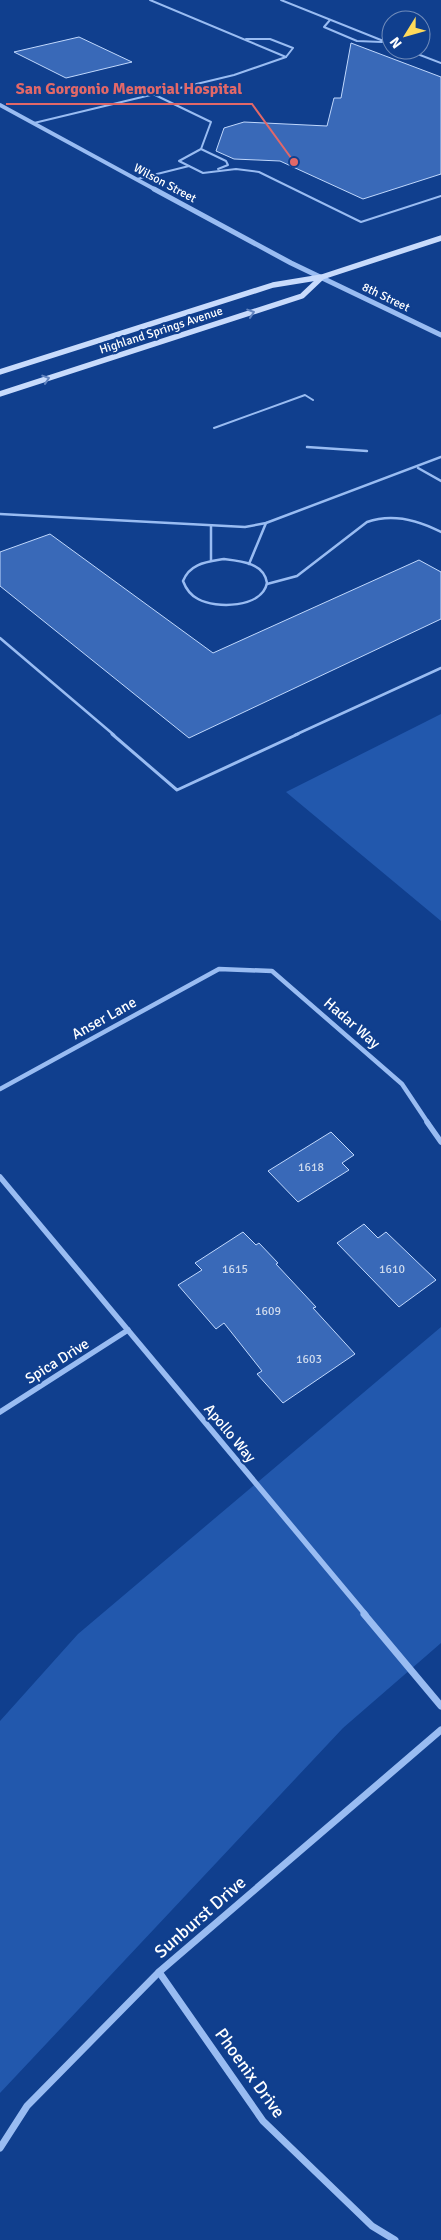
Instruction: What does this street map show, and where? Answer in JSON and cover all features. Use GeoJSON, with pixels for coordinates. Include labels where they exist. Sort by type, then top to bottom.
{"type":"FeatureCollection","features":[{"type":"Feature","properties":{"kind":"main road","name":"Highland Springs Avenue"},"geometry":{"type":"LineString","coordinates":[[0,372],[273,285],[322,277],[441,238]]}},
{"type":"Feature","properties":{"kind":"main road","name":"Highland Springs Avenue"},"geometry":{"type":"LineString","coordinates":[[0,394],[302,296],[322,277]]}},
{"type":"Feature","properties":{"kind":"street","name":"Wilson Street"},"geometry":{"type":"LineString","coordinates":[[0,105],[322,277]]}},
{"type":"Feature","properties":{"kind":"street","name":"8th Street"},"geometry":{"type":"LineString","coordinates":[[322,277],[441,335]]}},
{"type":"Feature","properties":{"kind":"street","name":"Anser Lane"},"geometry":{"type":"LineString","coordinates":[[0,1089],[219,969]]}},
{"type":"Feature","properties":{"kind":"street","name":"Hadar Way"},"geometry":{"type":"LineString","coordinates":[[219,969],[272,971],[402,1084],[441,1142]]}},
{"type":"Feature","properties":{"kind":"street","name":"Apollo Way"},"geometry":{"type":"LineString","coordinates":[[0,1177],[441,1706]]}},
{"type":"Feature","properties":{"kind":"street","name":"Spica Drive"},"geometry":{"type":"LineString","coordinates":[[0,1412],[128,1330]]}},
{"type":"Feature","properties":{"kind":"street","name":"Sunburst Drive"},"geometry":{"type":"LineString","coordinates":[[0,2148],[27,2106],[159,1972],[441,1730]]}},
{"type":"Feature","properties":{"kind":"street","name":"Phoenix Drive"},"geometry":{"type":"LineString","coordinates":[[159,1972],[263,2121],[372,2226],[395,2240]]}},
{"type":"Feature","properties":{"kind":"lane"},"geometry":{"type":"LineString","coordinates":[[150,0],[286,57]]}},
{"type":"Feature","properties":{"kind":"lane"},"geometry":{"type":"LineString","coordinates":[[281,0],[381,40]]}},
{"type":"Feature","properties":{"kind":"lane"},"geometry":{"type":"LineString","coordinates":[[330,20],[324,28],[358,41],[381,42]]}},
{"type":"Feature","properties":{"kind":"lane"},"geometry":{"type":"LineString","coordinates":[[34,123],[234,75],[286,57],[293,48],[270,39],[244,39]]}},
{"type":"Feature","properties":{"kind":"lane"},"geometry":{"type":"LineString","coordinates":[[153,94],[211,122],[201,149],[180,161],[203,173],[228,165],[226,161],[201,149]]}},
{"type":"Feature","properties":{"kind":"lane"},"geometry":{"type":"LineString","coordinates":[[137,179],[189,166]]}},
{"type":"Feature","properties":{"kind":"lane"},"geometry":{"type":"LineString","coordinates":[[213,170],[236,169],[259,172],[361,222],[441,196]]}},
{"type":"Feature","properties":{"kind":"lane"},"geometry":{"type":"LineString","coordinates":[[214,428],[305,395],[313,400]]}},
{"type":"Feature","properties":{"kind":"lane"},"geometry":{"type":"LineString","coordinates":[[307,447],[367,451]]}},
{"type":"Feature","properties":{"kind":"lane"},"geometry":{"type":"LineString","coordinates":[[0,514],[245,527],[266,524],[441,458]]}},
{"type":"Feature","properties":{"kind":"lane"},"geometry":{"type":"LineString","coordinates":[[418,468],[441,481]]}},
{"type":"Feature","properties":{"kind":"lane"},"geometry":{"type":"LineString","coordinates":[[267,584],[297,576],[367,522],[376,518],[412,520],[441,532]]}},
{"type":"Feature","properties":{"kind":"lane"},"geometry":{"type":"LineString","coordinates":[[249,564],[266,524]]}},
{"type":"Feature","properties":{"kind":"lane"},"geometry":{"type":"LineString","coordinates":[[211,526],[211,560]]}},
{"type":"Feature","properties":{"kind":"lane"},"geometry":{"type":"LineString","coordinates":[[211,560],[237,560],[249,564],[259,569],[265,576],[267,584],[264,591],[257,598],[233,606],[218,606],[193,598],[185,592],[182,584],[183,576],[189,569],[211,560]]}},
{"type":"Feature","properties":{"kind":"lane"},"geometry":{"type":"LineString","coordinates":[[0,638],[176,790],[441,668]]}},
{"type":"Feature","properties":{"kind":"shaded area"},"geometry":{"type":"Polygon","coordinates":[[[441,714],[441,921],[286,792],[441,714]]]}},
{"type":"Feature","properties":{"kind":"shaded area"},"geometry":{"type":"Polygon","coordinates":[[[441,1327],[441,1643],[343,1728],[0,2093],[0,1721],[78,1634],[441,1327]]]}},
{"type":"Feature","properties":{"kind":"building"},"geometry":{"type":"Polygon","coordinates":[[[79,37],[132,62],[66,78],[14,52],[79,37]]]}},
{"type":"Feature","properties":{"kind":"building"},"geometry":{"type":"Polygon","coordinates":[[[351,43],[381,54],[381,60],[396,60],[441,77],[441,174],[363,199],[280,161],[234,159],[216,151],[224,128],[244,122],[327,126],[334,98],[341,98],[351,43]]]}},
{"type":"Feature","properties":{"kind":"building"},"geometry":{"type":"Polygon","coordinates":[[[50,534],[213,653],[419,560],[441,572],[441,619],[189,738],[0,586],[0,552],[50,534]]]}},
{"type":"Feature","properties":{"kind":"building"},"geometry":{"type":"Polygon","coordinates":[[[331,1132],[354,1155],[342,1163],[349,1170],[298,1202],[268,1171],[331,1132]]]}},
{"type":"Feature","properties":{"kind":"building"},"geometry":{"type":"Polygon","coordinates":[[[364,1224],[378,1238],[386,1232],[436,1280],[399,1307],[337,1243],[364,1224]]]}},
{"type":"Feature","properties":{"kind":"building"},"geometry":{"type":"Polygon","coordinates":[[[243,1232],[256,1245],[259,1243],[278,1263],[276,1264],[316,1307],[313,1308],[355,1354],[283,1403],[257,1374],[262,1371],[224,1323],[216,1329],[178,1285],[202,1270],[195,1263],[243,1232]]]}},
{"type":"Feature","properties":{"kind":"place","name":"San Gorgonio Memorial Hospital"},"geometry":{"type":"Point","coordinates":[294,162]}}]}
